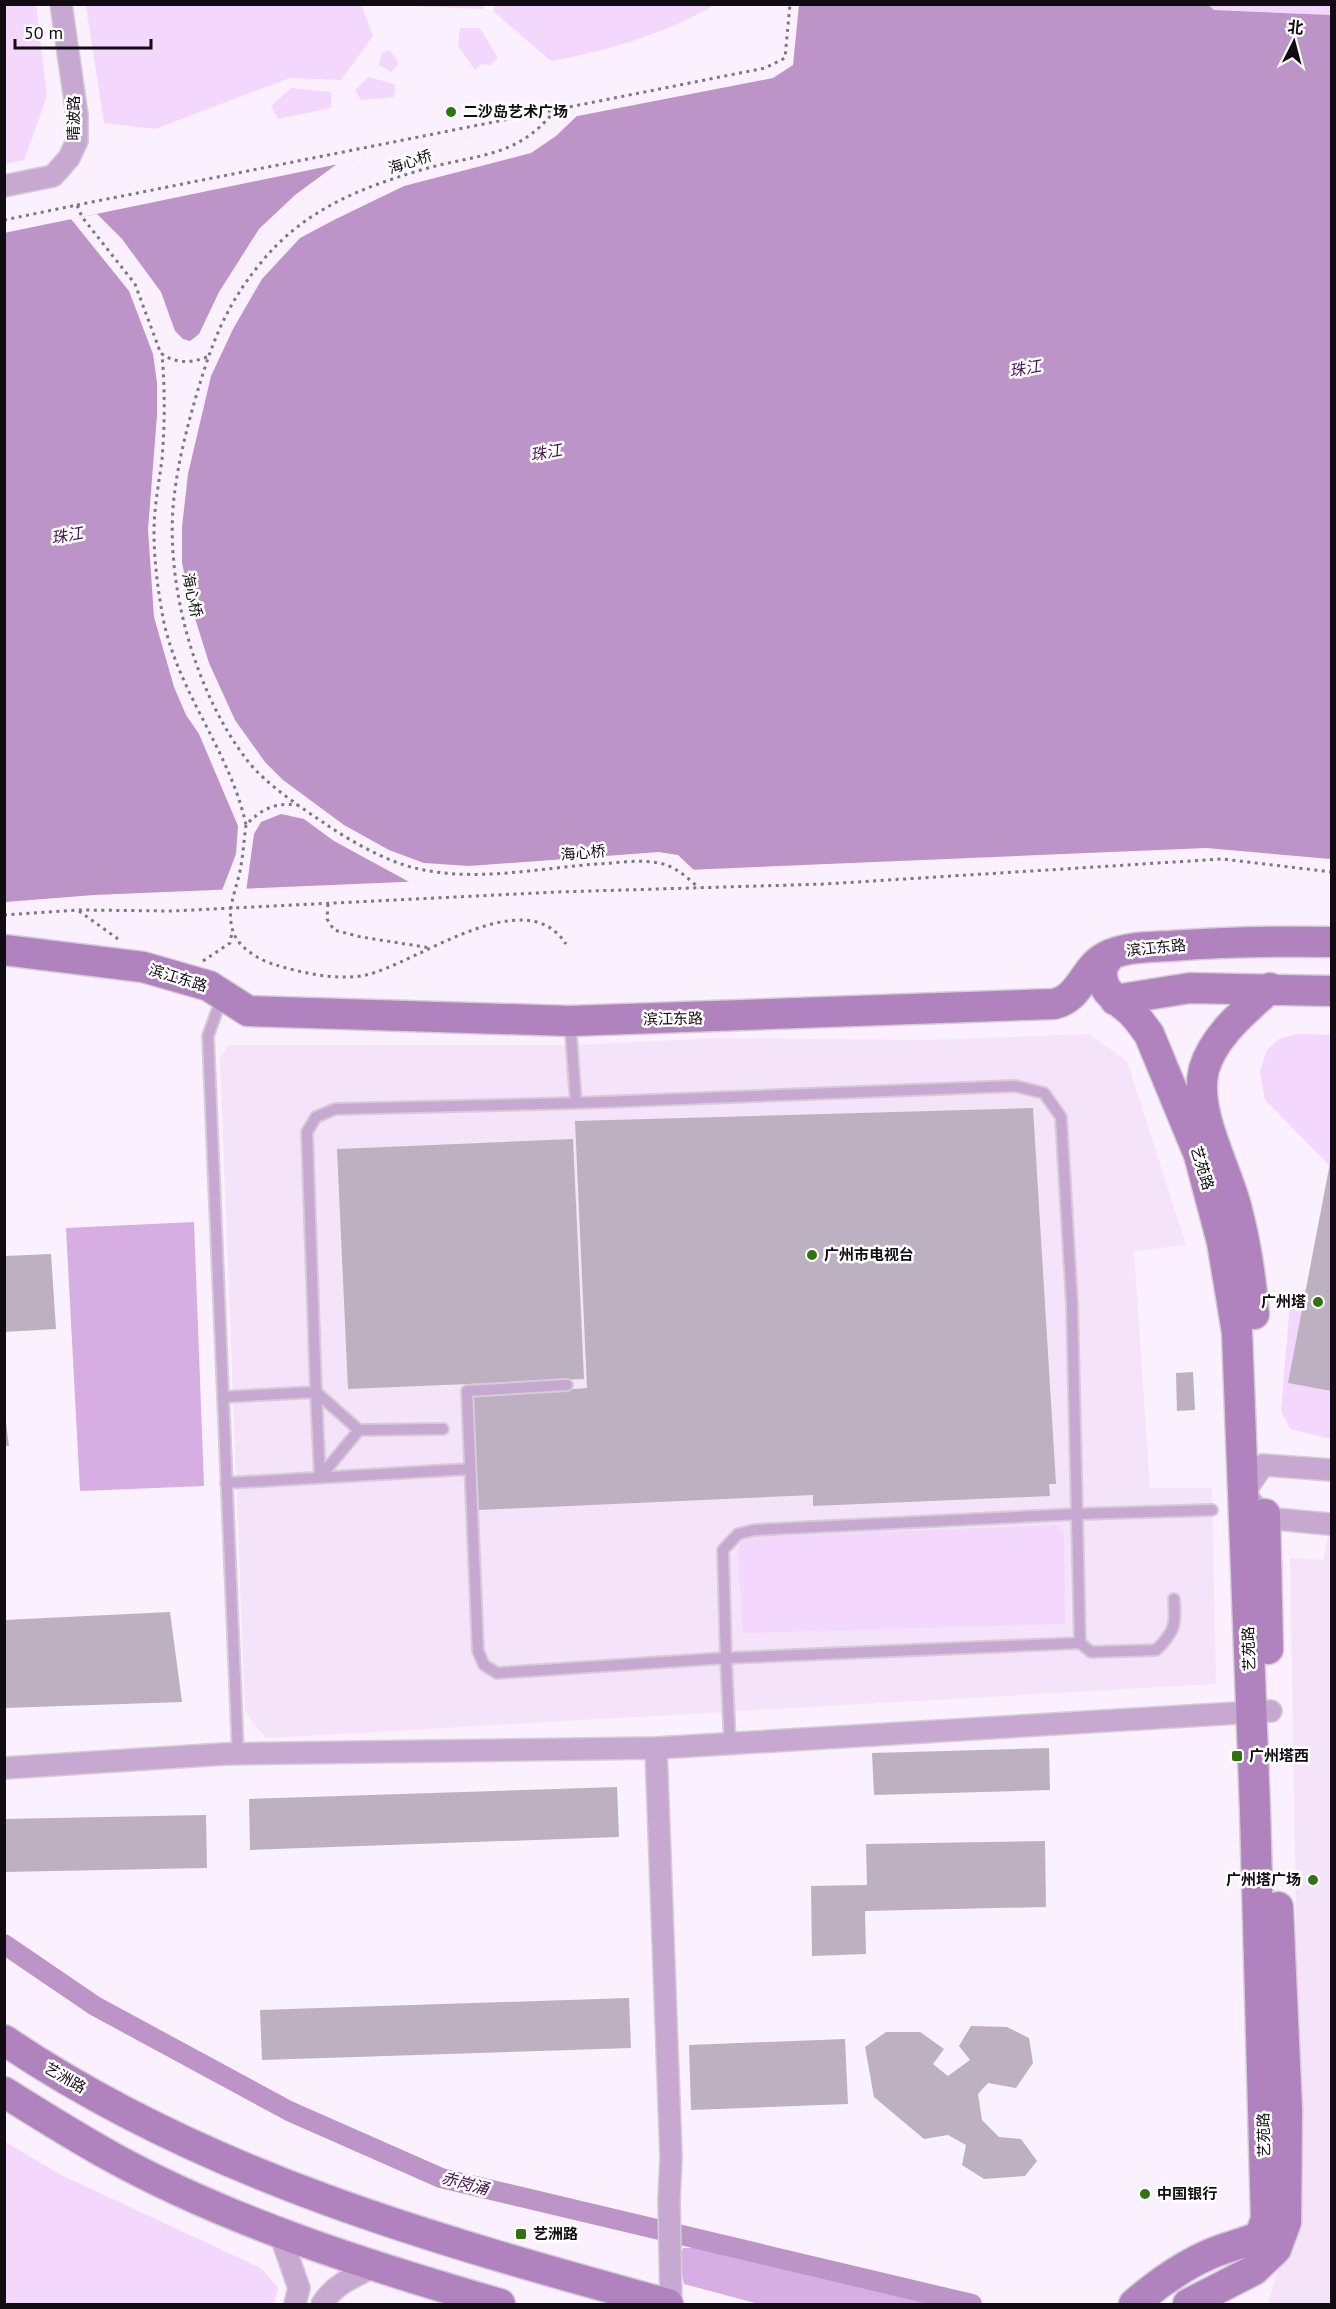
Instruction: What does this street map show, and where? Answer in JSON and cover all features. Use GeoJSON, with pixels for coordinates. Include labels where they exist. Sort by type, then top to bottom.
{"type":"FeatureCollection","features":[{"type":"Feature","properties":{"kind":"street","name":"晴波路"},"geometry":{"type":"LineString","coordinates":[[4,186],[53,176],[69,158],[77,141],[76,107],[61,4]]}},
{"type":"Feature","properties":{"kind":"street","name":"滨江东路"},"geometry":{"type":"LineString","coordinates":[[4,950],[143,967],[209,986],[248,1011],[570,1021],[1054,1004],[1074,994],[1095,965],[1111,954],[1123,950],[1186,944],[1332,942]]}},
{"type":"Feature","properties":{"kind":"street","name":"艺苑路"},"geometry":{"type":"LineString","coordinates":[[1111,954],[1105,960],[1101,978],[1108,993],[1137,1017],[1160,1055],[1184,1114],[1211,1198],[1228,1273],[1237,1332],[1244,1493],[1261,1712],[1286,2099],[1287,2222],[1276,2249],[1254,2270],[1188,2304]]}},
{"type":"Feature","properties":{"kind":"street"},"geometry":{"type":"LineString","coordinates":[[1115,1000],[1190,988],[1332,991]]}},
{"type":"Feature","properties":{"kind":"street","name":"艺苑路"},"geometry":{"type":"LineString","coordinates":[[1134,2304],[1183,2268],[1210,2254],[1242,2245],[1260,2236],[1266,2219],[1261,1712],[1265,1518],[1256,1336],[1246,1249],[1237,1209],[1206,1116],[1202,1085],[1205,1067],[1214,1047],[1230,1025],[1270,988]]}},
{"type":"Feature","properties":{"kind":"street"},"geometry":{"type":"LineString","coordinates":[[1329,1524],[1265,1518],[1244,1493],[1263,1465],[1332,1470]]}},
{"type":"Feature","properties":{"kind":"street"},"geometry":{"type":"LineString","coordinates":[[4,1768],[238,1753],[656,1748],[1261,1712]]}},
{"type":"Feature","properties":{"kind":"street"},"geometry":{"type":"LineString","coordinates":[[656,1748],[671,2157],[670,2304]]}},
{"type":"Feature","properties":{"kind":"street","name":"艺洲路"},"geometry":{"type":"LineString","coordinates":[[4,2040],[127,2114],[201,2151],[268,2179],[390,2223],[670,2304]]}},
{"type":"Feature","properties":{"kind":"street"},"geometry":{"type":"LineString","coordinates":[[4,2092],[111,2156],[229,2212],[378,2265],[500,2304]]}},
{"type":"Feature","properties":{"kind":"street"},"geometry":{"type":"LineString","coordinates":[[279,2231],[299,2288],[295,2304]]}},
{"type":"Feature","properties":{"kind":"street"},"geometry":{"type":"LineString","coordinates":[[322,2304],[328,2294],[342,2283],[378,2265]]}},
{"type":"Feature","properties":{"kind":"lane"},"geometry":{"type":"LineString","coordinates":[[226,997],[218,1008],[208,1036],[238,1753]]}},
{"type":"Feature","properties":{"kind":"lane"},"geometry":{"type":"LineString","coordinates":[[570,1021],[576,1103]]}},
{"type":"Feature","properties":{"kind":"lane"},"geometry":{"type":"LineString","coordinates":[[320,1477],[307,1132],[316,1117],[335,1109],[576,1103],[1015,1086],[1044,1093],[1061,1117],[1072,1304],[1080,1643]]}},
{"type":"Feature","properties":{"kind":"lane"},"geometry":{"type":"LineString","coordinates":[[567,1385],[467,1391],[478,1651],[484,1665],[497,1673],[726,1658],[1080,1643],[1090,1652],[1156,1650],[1167,1640],[1176,1624],[1174,1599]]}},
{"type":"Feature","properties":{"kind":"lane"},"geometry":{"type":"LineString","coordinates":[[223,1397],[316,1392],[359,1430],[443,1430]]}},
{"type":"Feature","properties":{"kind":"lane"},"geometry":{"type":"LineString","coordinates":[[320,1477],[359,1430]]}},
{"type":"Feature","properties":{"kind":"lane"},"geometry":{"type":"LineString","coordinates":[[226,1483],[470,1469]]}},
{"type":"Feature","properties":{"kind":"lane"},"geometry":{"type":"LineString","coordinates":[[730,1744],[723,1550],[738,1534],[754,1530],[1077,1514],[1212,1510]]}},
{"type":"Feature","properties":{"kind":"path"},"geometry":{"type":"LineString","coordinates":[[4,220],[765,68],[785,58],[790,4]]}},
{"type":"Feature","properties":{"kind":"path","name":"海心桥"},"geometry":{"type":"LineString","coordinates":[[555,110],[547,121],[519,144],[478,159],[422,170],[328,204],[288,232],[241,289],[222,319],[207,357],[186,430],[177,474],[173,528],[174,563],[178,589],[192,648],[204,684],[221,722],[249,763],[298,805],[342,835],[386,857],[419,869],[455,873],[503,873],[638,861],[662,863],[683,874],[699,888]]}},
{"type":"Feature","properties":{"kind":"path","name":"海心桥"},"geometry":{"type":"LineString","coordinates":[[77,205],[81,217],[135,284],[162,354],[165,412],[154,531],[157,580],[172,656],[191,699],[222,756],[237,791],[246,825],[240,872],[229,908]]}},
{"type":"Feature","properties":{"kind":"path"},"geometry":{"type":"LineString","coordinates":[[162,354],[179,362],[196,361],[207,357]]}},
{"type":"Feature","properties":{"kind":"path"},"geometry":{"type":"LineString","coordinates":[[246,825],[257,813],[268,808],[298,805]]}},
{"type":"Feature","properties":{"kind":"path"},"geometry":{"type":"LineString","coordinates":[[4,915],[78,910],[172,911],[825,884],[1222,859],[1332,872]]}},
{"type":"Feature","properties":{"kind":"path"},"geometry":{"type":"LineString","coordinates":[[328,904],[327,919],[334,930],[361,938],[432,948]]}},
{"type":"Feature","properties":{"kind":"path"},"geometry":{"type":"LineString","coordinates":[[200,963],[230,943],[232,932],[229,908]]}},
{"type":"Feature","properties":{"kind":"path"},"geometry":{"type":"LineString","coordinates":[[78,910],[124,944]]}},
{"type":"Feature","properties":{"kind":"path"},"geometry":{"type":"LineString","coordinates":[[232,932],[242,945],[268,963],[339,976],[365,975],[397,965],[481,928],[514,919],[548,925],[566,944]]}},
{"type":"Feature","properties":{"kind":"shaded area"},"geometry":{"type":"Polygon","coordinates":[[[92,4],[361,5],[373,36],[341,80],[290,78],[155,129],[104,123],[86,6],[92,4]]]}},
{"type":"Feature","properties":{"kind":"shaded area"},"geometry":{"type":"Polygon","coordinates":[[[496,4],[714,5],[656,33],[593,52],[551,61],[493,11],[496,4]]]}},
{"type":"Feature","properties":{"kind":"shaded area"},"geometry":{"type":"Polygon","coordinates":[[[4,5],[36,5],[47,96],[24,160],[5,164],[4,5]]]}},
{"type":"Feature","properties":{"kind":"shaded area"},"geometry":{"type":"Polygon","coordinates":[[[386,5],[485,5],[483,9],[386,5]]]}},
{"type":"Feature","properties":{"kind":"shaded area"},"geometry":{"type":"Polygon","coordinates":[[[1207,5],[1331,5],[1331,15],[1214,10],[1207,5]]]}},
{"type":"Feature","properties":{"kind":"shaded area"},"geometry":{"type":"Polygon","coordinates":[[[460,28],[480,28],[498,58],[490,65],[480,64],[475,70],[458,46],[460,28]]]}},
{"type":"Feature","properties":{"kind":"shaded area"},"geometry":{"type":"Polygon","coordinates":[[[390,50],[399,64],[391,72],[379,65],[382,53],[390,50]]]}},
{"type":"Feature","properties":{"kind":"shaded area"},"geometry":{"type":"Polygon","coordinates":[[[368,77],[395,84],[394,97],[361,100],[355,90],[368,77]]]}},
{"type":"Feature","properties":{"kind":"shaded area"},"geometry":{"type":"Polygon","coordinates":[[[291,88],[331,92],[331,108],[278,119],[271,106],[291,88]]]}},
{"type":"Feature","properties":{"kind":"shaded area"},"geometry":{"type":"Polygon","coordinates":[[[1089,1034],[1127,1061],[1186,1245],[1134,1251],[1150,1488],[1212,1488],[1216,1684],[266,1738],[245,1712],[220,1057],[229,1045],[575,1045],[720,1038],[928,1040],[1089,1034]]]}},
{"type":"Feature","properties":{"kind":"shaded area"},"geometry":{"type":"Polygon","coordinates":[[[1296,1034],[1331,1035],[1331,1167],[1265,1100],[1260,1071],[1267,1050],[1279,1039],[1296,1034]]]}},
{"type":"Feature","properties":{"kind":"shaded area"},"geometry":{"type":"Polygon","coordinates":[[[194,1222],[204,1486],[80,1491],[66,1228],[194,1222]]]}},
{"type":"Feature","properties":{"kind":"shaded area"},"geometry":{"type":"Polygon","coordinates":[[[1319,1288],[1331,1293],[1331,1439],[1290,1429],[1281,1411],[1291,1292],[1319,1288]]]}},
{"type":"Feature","properties":{"kind":"shaded area","name":"广州塔广场"},"geometry":{"type":"Polygon","coordinates":[[[1331,1522],[1331,2304],[1268,2304],[1293,2218],[1301,2213],[1290,1558],[1323,1560],[1331,1522]]]}},
{"type":"Feature","properties":{"kind":"shaded area"},"geometry":{"type":"Polygon","coordinates":[[[1057,1525],[1064,1533],[1065,1624],[743,1633],[738,1553],[740,1542],[746,1537],[1057,1525]]]}},
{"type":"Feature","properties":{"kind":"shaded area"},"geometry":{"type":"Polygon","coordinates":[[[4,2141],[61,2175],[261,2268],[278,2288],[274,2304],[5,2304],[4,2141]]]}},
{"type":"Feature","properties":{"kind":"shaded area"},"geometry":{"type":"Polygon","coordinates":[[[683,2248],[696,2248],[934,2304],[759,2304],[684,2284],[679,2261],[683,2248]]]}},
{"type":"Feature","properties":{"kind":"water","name":"珠江"},"geometry":{"type":"Polygon","coordinates":[[[1207,4],[1214,10],[1331,15],[1331,859],[1206,848],[94,895],[5,902],[4,233],[479,135],[773,78],[793,65],[799,5],[1207,4]]]}},
{"type":"Feature","properties":{"kind":"pier"},"geometry":{"type":"Polygon","coordinates":[[[579,114],[556,136],[531,153],[404,186],[334,220],[300,238],[262,279],[233,329],[211,376],[188,474],[182,527],[182,563],[194,615],[209,663],[235,720],[265,762],[283,780],[344,825],[389,850],[424,863],[469,866],[659,852],[678,855],[696,872],[413,884],[334,841],[304,819],[281,814],[261,822],[254,834],[246,892],[221,893],[236,854],[238,826],[199,734],[186,715],[174,687],[154,617],[148,530],[157,415],[157,383],[153,354],[129,291],[71,219],[97,214],[122,239],[161,292],[175,331],[183,339],[190,341],[199,334],[219,292],[259,229],[295,195],[337,164],[579,114]]]}},
{"type":"Feature","properties":{"kind":"building","name":"广州市电视台"},"geometry":{"type":"Polygon","coordinates":[[[1033,1108],[1056,1484],[1049,1484],[1050,1496],[813,1506],[813,1495],[479,1510],[473,1397],[587,1388],[575,1121],[1033,1108]]]}},
{"type":"Feature","properties":{"kind":"building"},"geometry":{"type":"Polygon","coordinates":[[[573,1139],[584,1379],[348,1389],[337,1149],[573,1139]]]}},
{"type":"Feature","properties":{"kind":"building","name":"广州塔"},"geometry":{"type":"Polygon","coordinates":[[[1330,1163],[1332,1163],[1331,1391],[1288,1383],[1330,1163]]]}},
{"type":"Feature","properties":{"kind":"building"},"geometry":{"type":"Polygon","coordinates":[[[51,1254],[56,1329],[4,1332],[4,1256],[51,1254]]]}},
{"type":"Feature","properties":{"kind":"building"},"geometry":{"type":"Polygon","coordinates":[[[1193,1372],[1195,1410],[1177,1411],[1176,1373],[1193,1372]]]}},
{"type":"Feature","properties":{"kind":"building"},"geometry":{"type":"Polygon","coordinates":[[[4,1406],[9,1446],[4,1446],[4,1406]]]}},
{"type":"Feature","properties":{"kind":"building"},"geometry":{"type":"Polygon","coordinates":[[[170,1612],[182,1702],[4,1708],[4,1620],[170,1612]]]}},
{"type":"Feature","properties":{"kind":"building"},"geometry":{"type":"Polygon","coordinates":[[[1049,1748],[1050,1790],[874,1795],[872,1753],[1049,1748]]]}},
{"type":"Feature","properties":{"kind":"building"},"geometry":{"type":"Polygon","coordinates":[[[617,1787],[619,1837],[250,1850],[249,1799],[617,1787]]]}},
{"type":"Feature","properties":{"kind":"building"},"geometry":{"type":"Polygon","coordinates":[[[206,1815],[207,1868],[4,1872],[4,1819],[206,1815]]]}},
{"type":"Feature","properties":{"kind":"building"},"geometry":{"type":"Polygon","coordinates":[[[1045,1841],[1046,1907],[865,1911],[866,1954],[812,1956],[811,1886],[867,1885],[866,1844],[1045,1841]]]}},
{"type":"Feature","properties":{"kind":"building"},"geometry":{"type":"Polygon","coordinates":[[[629,1998],[631,2048],[262,2060],[260,2010],[629,1998]]]}},
{"type":"Feature","properties":{"kind":"building"},"geometry":{"type":"Polygon","coordinates":[[[971,2026],[1007,2027],[1029,2038],[1033,2063],[1016,2088],[988,2083],[978,2094],[982,2120],[999,2137],[1021,2139],[1037,2161],[1025,2176],[984,2179],[962,2165],[966,2145],[948,2135],[924,2139],[874,2097],[865,2047],[886,2032],[920,2032],[944,2049],[933,2064],[948,2076],[970,2060],[959,2046],[971,2026]]]}},
{"type":"Feature","properties":{"kind":"building"},"geometry":{"type":"Polygon","coordinates":[[[845,2039],[848,2104],[691,2110],[689,2045],[845,2039]]]}},
{"type":"Feature","properties":{"kind":"waterway","name":"赤岗涌"},"geometry":{"type":"LineString","coordinates":[[4,1944],[95,2006],[289,2111],[441,2178],[972,2304]]}},
{"type":"Feature","properties":{"kind":"place","name":"二沙岛艺术广场"},"geometry":{"type":"Point","coordinates":[451,112]}},
{"type":"Feature","properties":{"kind":"place","name":"广州市电视台"},"geometry":{"type":"Point","coordinates":[812,1255]}},
{"type":"Feature","properties":{"kind":"place","name":"广州塔"},"geometry":{"type":"Point","coordinates":[1318,1302]}},
{"type":"Feature","properties":{"kind":"place","name":"广州塔西"},"geometry":{"type":"Point","coordinates":[1237,1756]}},
{"type":"Feature","properties":{"kind":"place","name":"广州塔广场"},"geometry":{"type":"Point","coordinates":[1313,1880]}},
{"type":"Feature","properties":{"kind":"place","name":"中国银行"},"geometry":{"type":"Point","coordinates":[1145,2194]}},
{"type":"Feature","properties":{"kind":"place","name":"艺洲路"},"geometry":{"type":"Point","coordinates":[521,2234]}}]}
